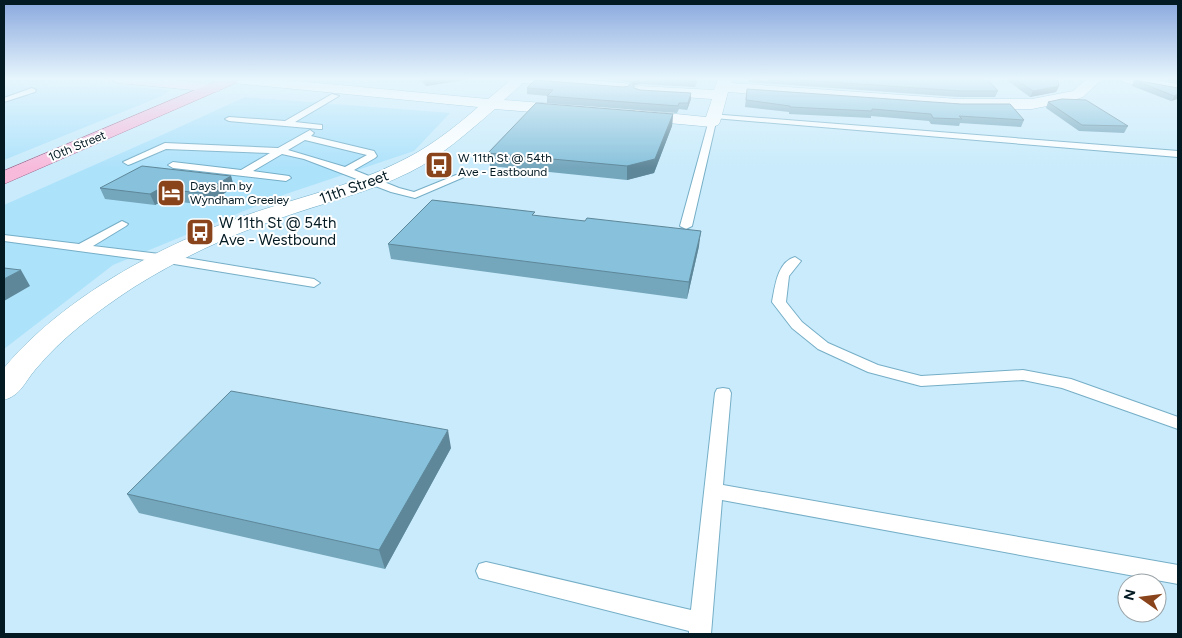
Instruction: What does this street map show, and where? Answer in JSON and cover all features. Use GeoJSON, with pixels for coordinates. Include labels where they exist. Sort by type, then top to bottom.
{"type":"FeatureCollection","features":[{"type":"Feature","properties":{"kind":"main road","name":"10th Street"},"geometry":{"type":"LineString","coordinates":[[4,178],[166,109]]}},
{"type":"Feature","properties":{"kind":"street","name":"11th Street"},"geometry":{"type":"LineString","coordinates":[[4,389],[32,355],[87,308],[124,284],[168,259],[230,228],[374,181],[421,159],[484,109]]}},
{"type":"Feature","properties":{"kind":"street"},"geometry":{"type":"LineString","coordinates":[[555,109],[586,111]]}},
{"type":"Feature","properties":{"kind":"street"},"geometry":{"type":"LineString","coordinates":[[619,114],[713,119],[716,109]]}},
{"type":"Feature","properties":{"kind":"lane"},"geometry":{"type":"LineString","coordinates":[[286,124],[312,109]]}},
{"type":"Feature","properties":{"kind":"lane"},"geometry":{"type":"LineString","coordinates":[[229,119],[319,127],[243,173]]}},
{"type":"Feature","properties":{"kind":"lane"},"geometry":{"type":"LineString","coordinates":[[686,226],[713,119],[1178,154]]}},
{"type":"Feature","properties":{"kind":"lane"},"geometry":{"type":"LineString","coordinates":[[304,137],[371,153],[372,156],[346,171]]}},
{"type":"Feature","properties":{"kind":"lane"},"geometry":{"type":"LineString","coordinates":[[128,162],[165,146],[282,151],[307,157],[395,190],[415,195],[459,176]]}},
{"type":"Feature","properties":{"kind":"lane"},"geometry":{"type":"LineString","coordinates":[[173,165],[286,178]]}},
{"type":"Feature","properties":{"kind":"lane"},"geometry":{"type":"LineString","coordinates":[[80,248],[122,224]]}},
{"type":"Feature","properties":{"kind":"lane"},"geometry":{"type":"LineString","coordinates":[[4,238],[168,259],[314,284]]}},
{"type":"Feature","properties":{"kind":"lane"},"geometry":{"type":"LineString","coordinates":[[794,261],[783,276],[779,302],[797,325],[824,346],[873,369],[922,380],[942,382],[1002,375],[1023,375],[1065,383],[1178,423]]}},
{"type":"Feature","properties":{"kind":"lane"},"geometry":{"type":"LineString","coordinates":[[486,571],[700,629],[723,393]]}},
{"type":"Feature","properties":{"kind":"lane"},"geometry":{"type":"LineString","coordinates":[[713,491],[1178,575]]}},
{"type":"Feature","properties":{"kind":"shaded area"},"geometry":{"type":"Polygon","coordinates":[[[4,109],[130,109],[4,160],[4,109]]]}},
{"type":"Feature","properties":{"kind":"shaded area"},"geometry":{"type":"Polygon","coordinates":[[[219,109],[396,109],[450,113],[414,151],[283,195],[113,265],[4,349],[4,205],[219,109]]]}},
{"type":"Feature","properties":{"kind":"building"},"geometry":{"type":"Polygon","coordinates":[[[530,109],[608,109],[673,114],[655,159],[627,166],[488,153],[530,109]]]}},
{"type":"Feature","properties":{"kind":"building"},"geometry":{"type":"Polygon","coordinates":[[[826,109],[1014,109],[1024,120],[959,116],[962,119],[933,118],[931,114],[872,109],[872,111],[826,109]]]}},
{"type":"Feature","properties":{"kind":"building"},"geometry":{"type":"Polygon","coordinates":[[[1058,109],[1100,109],[1128,126],[1082,125],[1058,109]]]}},
{"type":"Feature","properties":{"kind":"building"},"geometry":{"type":"Polygon","coordinates":[[[142,166],[231,176],[202,193],[159,189],[150,194],[100,188],[142,166]]]}},
{"type":"Feature","properties":{"kind":"building"},"geometry":{"type":"Polygon","coordinates":[[[432,200],[535,212],[532,215],[585,221],[587,218],[701,231],[689,282],[388,244],[432,200]]]}},
{"type":"Feature","properties":{"kind":"building"},"geometry":{"type":"Polygon","coordinates":[[[4,268],[21,270],[4,279],[4,268]]]}},
{"type":"Feature","properties":{"kind":"building"},"geometry":{"type":"Polygon","coordinates":[[[231,391],[448,430],[379,550],[127,494],[231,391]]]}},
{"type":"Feature","properties":{"kind":"place","name":"W 11th St @ 54th Ave - Eastbound"},"geometry":{"type":"Point","coordinates":[439,165]}},
{"type":"Feature","properties":{"kind":"place","name":"Days Inn by Wyndham Greeley"},"geometry":{"type":"Point","coordinates":[171,193]}},
{"type":"Feature","properties":{"kind":"place","name":"W 11th St @ 54th Ave - Westbound"},"geometry":{"type":"Point","coordinates":[200,232]}}]}
